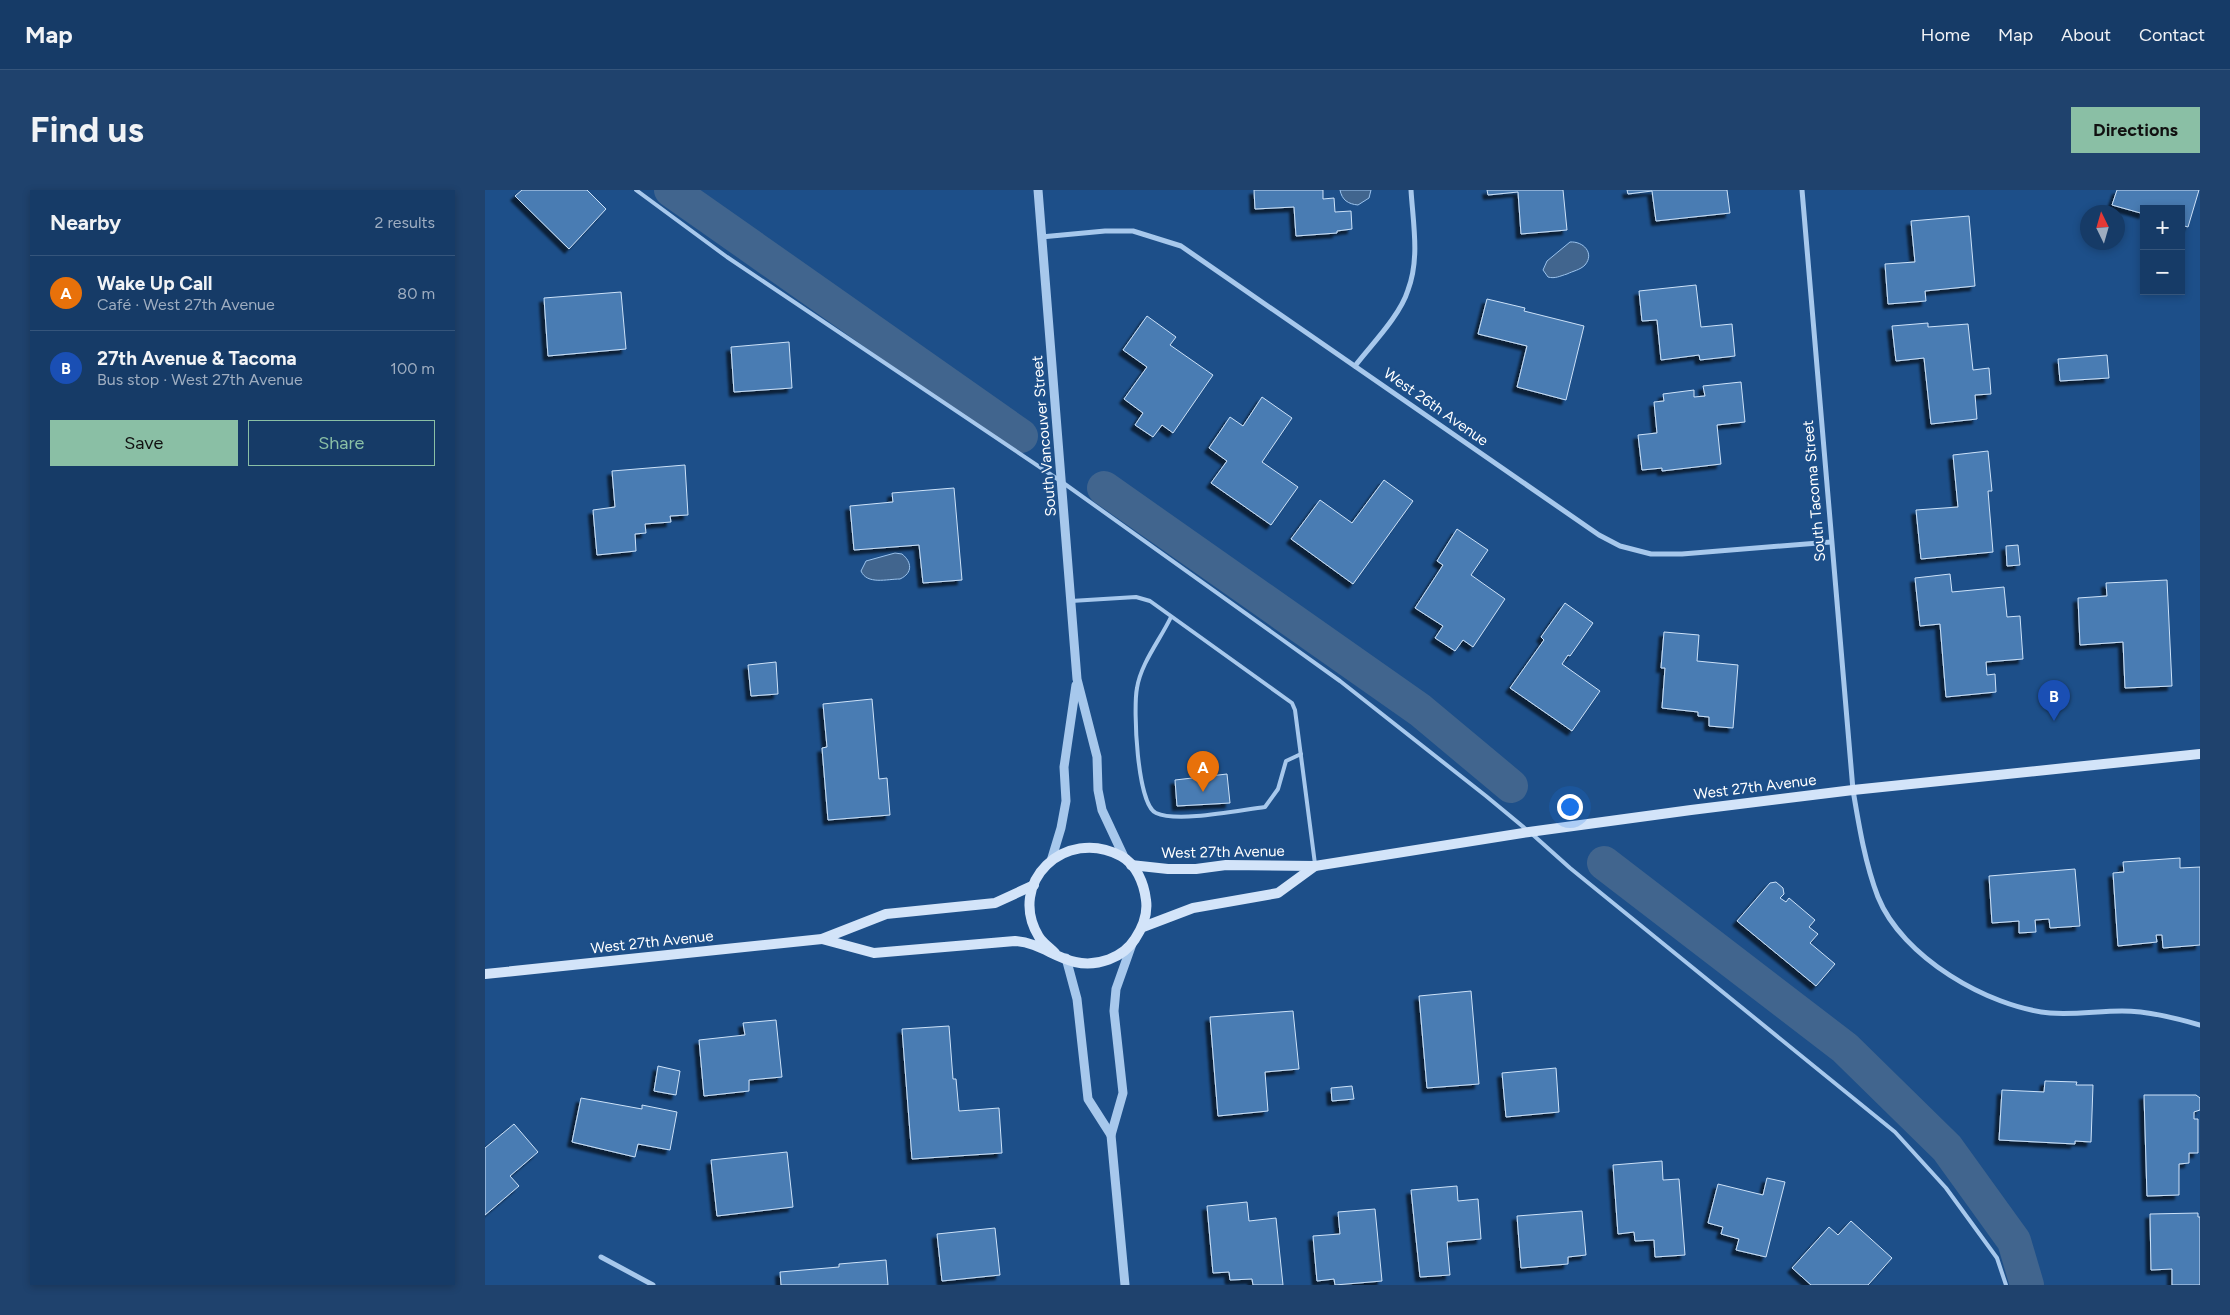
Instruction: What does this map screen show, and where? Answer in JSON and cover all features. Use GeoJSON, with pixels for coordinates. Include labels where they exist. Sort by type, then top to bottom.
{"type":"FeatureCollection","features":[{"type":"Feature","properties":{"kind":"main road","name":"West 27th Avenue"},"geometry":{"type":"LineString","coordinates":[[1127,861],[1168,869],[1226,865],[1315,866],[1529,832],[1853,790],[2200,754]]}},
{"type":"Feature","properties":{"kind":"main road","name":"West 27th Avenue"},"geometry":{"type":"LineString","coordinates":[[822,939],[874,953],[1015,941],[1030,942],[1075,962],[1097,963],[1116,957],[1132,944],[1143,927],[1147,908],[1145,888],[1137,871],[1127,861],[1107,849],[1088,846],[1063,852],[1043,868],[1031,892],[1031,918],[1040,938],[1055,953]]}},
{"type":"Feature","properties":{"kind":"main road","name":"West 27th Avenue"},"geometry":{"type":"LineString","coordinates":[[1143,927],[1193,908],[1278,893],[1315,866]]}},
{"type":"Feature","properties":{"kind":"main road","name":"West 27th Avenue"},"geometry":{"type":"LineString","coordinates":[[485,974],[822,939],[886,914],[995,903],[1034,885]]}},
{"type":"Feature","properties":{"kind":"street","name":"South Vancouver Street"},"geometry":{"type":"LineString","coordinates":[[1038,190],[1077,679],[1097,757],[1098,790],[1102,810],[1127,861]]}},
{"type":"Feature","properties":{"kind":"street"},"geometry":{"type":"LineString","coordinates":[[1355,366],[1396,313],[1408,292],[1416,250],[1411,190]]}},
{"type":"Feature","properties":{"kind":"street","name":"South Tacoma Street"},"geometry":{"type":"LineString","coordinates":[[1802,190],[1853,790],[1862,840],[1879,899],[1897,927],[1941,970],[1972,989],[2012,1006],[2051,1013],[2123,1011],[2151,1014],[2200,1025]]}},
{"type":"Feature","properties":{"kind":"street","name":"West 26th Avenue"},"geometry":{"type":"LineString","coordinates":[[1041,237],[1105,231],[1133,231],[1181,246],[1599,535],[1620,546],[1651,554],[1682,554],[1831,542]]}},
{"type":"Feature","properties":{"kind":"street","name":"South Vancouver Street"},"geometry":{"type":"LineString","coordinates":[[1051,861],[1061,828],[1065,800],[1064,766],[1077,679]]}},
{"type":"Feature","properties":{"kind":"street"},"geometry":{"type":"LineString","coordinates":[[1125,1285],[1111,1135],[1123,1093],[1114,1011],[1116,989],[1132,944]]}},
{"type":"Feature","properties":{"kind":"street"},"geometry":{"type":"LineString","coordinates":[[1066,958],[1077,999],[1088,1098],[1111,1135]]}},
{"type":"Feature","properties":{"kind":"street"},"geometry":{"type":"LineString","coordinates":[[601,1257],[653,1285]]}},
{"type":"Feature","properties":{"kind":"lane"},"geometry":{"type":"LineString","coordinates":[[636,190],[727,257],[1062,482],[1340,682],[1479,790],[1570,868],[1895,1132],[1946,1188],[1997,1258],[2005,1285]]}},
{"type":"Feature","properties":{"kind":"lane"},"geometry":{"type":"LineString","coordinates":[[1071,601],[1136,597],[1150,601],[1292,703],[1295,710],[1315,866]]}},
{"type":"Feature","properties":{"kind":"lane"},"geometry":{"type":"LineString","coordinates":[[1171,617],[1143,668],[1136,689],[1136,718],[1142,785],[1147,804],[1153,812],[1167,817],[1265,806],[1278,789],[1286,762],[1301,754]]}},
{"type":"Feature","properties":{"kind":"water"},"geometry":{"type":"Polygon","coordinates":[[[1340,190],[1371,190],[1369,198],[1358,205],[1346,201],[1340,190]]]}},
{"type":"Feature","properties":{"kind":"water"},"geometry":{"type":"Polygon","coordinates":[[[1570,242],[1579,243],[1586,249],[1589,256],[1588,261],[1579,269],[1553,278],[1548,277],[1543,270],[1547,261],[1570,242]]]}},
{"type":"Feature","properties":{"kind":"water"},"geometry":{"type":"Polygon","coordinates":[[[895,553],[902,554],[908,560],[910,567],[904,577],[900,579],[873,580],[861,571],[866,561],[895,553]]]}},
{"type":"Feature","properties":{"kind":"building"},"geometry":{"type":"Polygon","coordinates":[[[522,190],[587,190],[606,209],[569,249],[515,196],[522,190]]]}},
{"type":"Feature","properties":{"kind":"building"},"geometry":{"type":"Polygon","coordinates":[[[1254,190],[1323,190],[1323,199],[1334,198],[1335,212],[1351,211],[1352,229],[1337,231],[1337,233],[1296,236],[1294,207],[1255,209],[1254,190]]]}},
{"type":"Feature","properties":{"kind":"building"},"geometry":{"type":"Polygon","coordinates":[[[1487,190],[1563,190],[1567,230],[1521,234],[1518,192],[1488,195],[1487,190]]]}},
{"type":"Feature","properties":{"kind":"building"},"geometry":{"type":"Polygon","coordinates":[[[1627,190],[1727,190],[1730,213],[1656,221],[1652,191],[1628,194],[1627,190]]]}},
{"type":"Feature","properties":{"kind":"building"},"geometry":{"type":"Polygon","coordinates":[[[2117,190],[2199,190],[2188,227],[2185,226],[2185,205],[2140,205],[2140,213],[2125,209],[2125,205],[2112,205],[2117,190]]]}},
{"type":"Feature","properties":{"kind":"building"},"geometry":{"type":"Polygon","coordinates":[[[1969,216],[1975,286],[1925,291],[1926,301],[1888,304],[1885,264],[1915,262],[1911,221],[1969,216]]]}},
{"type":"Feature","properties":{"kind":"building"},"geometry":{"type":"Polygon","coordinates":[[[1696,285],[1701,327],[1732,324],[1735,356],[1700,360],[1699,355],[1661,360],[1657,320],[1642,321],[1639,291],[1696,285]]]}},
{"type":"Feature","properties":{"kind":"building"},"geometry":{"type":"Polygon","coordinates":[[[621,292],[626,349],[548,356],[544,298],[621,292]]]}},
{"type":"Feature","properties":{"kind":"building"},"geometry":{"type":"Polygon","coordinates":[[[1487,299],[1525,308],[1524,311],[1584,326],[1566,400],[1517,387],[1527,346],[1478,334],[1487,299]]]}},
{"type":"Feature","properties":{"kind":"building"},"geometry":{"type":"Polygon","coordinates":[[[1147,316],[1176,337],[1170,345],[1213,375],[1173,433],[1162,425],[1153,437],[1135,425],[1143,413],[1124,399],[1147,367],[1123,350],[1147,316]]]}},
{"type":"Feature","properties":{"kind":"building"},"geometry":{"type":"Polygon","coordinates":[[[1928,323],[1928,327],[1968,324],[1973,370],[1989,368],[1991,394],[1975,395],[1977,419],[1931,424],[1924,358],[1896,361],[1892,326],[1928,323]]]}},
{"type":"Feature","properties":{"kind":"building"},"geometry":{"type":"Polygon","coordinates":[[[789,342],[792,388],[734,392],[731,347],[789,342]]]}},
{"type":"Feature","properties":{"kind":"building"},"geometry":{"type":"Polygon","coordinates":[[[2107,355],[2109,378],[2060,381],[2058,359],[2107,355]]]}},
{"type":"Feature","properties":{"kind":"building"},"geometry":{"type":"Polygon","coordinates":[[[1741,382],[1745,422],[1717,425],[1721,464],[1662,471],[1662,468],[1642,470],[1638,435],[1657,433],[1654,402],[1664,401],[1663,394],[1694,390],[1694,397],[1705,396],[1703,386],[1741,382]]]}},
{"type":"Feature","properties":{"kind":"building"},"geometry":{"type":"Polygon","coordinates":[[[1262,397],[1292,418],[1262,462],[1298,487],[1271,525],[1211,483],[1227,461],[1209,448],[1230,417],[1243,426],[1262,397]]]}},
{"type":"Feature","properties":{"kind":"building"},"geometry":{"type":"Polygon","coordinates":[[[1988,451],[1992,491],[1988,491],[1993,552],[1921,559],[1916,510],[1958,507],[1953,455],[1988,451]]]}},
{"type":"Feature","properties":{"kind":"building"},"geometry":{"type":"Polygon","coordinates":[[[685,465],[688,515],[670,516],[671,522],[645,524],[646,533],[635,534],[636,551],[597,555],[593,510],[615,507],[612,471],[685,465]]]}},
{"type":"Feature","properties":{"kind":"building"},"geometry":{"type":"Polygon","coordinates":[[[1384,480],[1413,501],[1353,584],[1291,539],[1320,500],[1352,523],[1384,480]]]}},
{"type":"Feature","properties":{"kind":"building"},"geometry":{"type":"Polygon","coordinates":[[[954,488],[962,580],[923,583],[919,545],[854,550],[850,506],[893,502],[892,493],[954,488]]]}},
{"type":"Feature","properties":{"kind":"building"},"geometry":{"type":"Polygon","coordinates":[[[1457,529],[1488,550],[1471,575],[1505,599],[1473,647],[1463,640],[1455,651],[1435,638],[1443,626],[1415,608],[1443,565],[1437,561],[1457,529]]]}},
{"type":"Feature","properties":{"kind":"building"},"geometry":{"type":"Polygon","coordinates":[[[2018,545],[2020,565],[2007,566],[2006,546],[2018,545]]]}},
{"type":"Feature","properties":{"kind":"building"},"geometry":{"type":"Polygon","coordinates":[[[1950,574],[1952,592],[2004,587],[2007,617],[2020,616],[2023,659],[1986,662],[1987,675],[1995,674],[1996,692],[1946,697],[1940,624],[1920,626],[1915,578],[1950,574]]]}},
{"type":"Feature","properties":{"kind":"building"},"geometry":{"type":"Polygon","coordinates":[[[2167,580],[2172,686],[2125,688],[2123,642],[2080,645],[2078,598],[2107,596],[2106,583],[2167,580]]]}},
{"type":"Feature","properties":{"kind":"building"},"geometry":{"type":"Polygon","coordinates":[[[1565,603],[1593,623],[1570,656],[1568,655],[1562,664],[1600,691],[1572,731],[1510,688],[1544,640],[1541,637],[1565,603]]]}},
{"type":"Feature","properties":{"kind":"building"},"geometry":{"type":"Polygon","coordinates":[[[1664,632],[1699,635],[1697,661],[1738,665],[1733,728],[1709,726],[1709,717],[1698,716],[1698,712],[1662,708],[1665,668],[1661,668],[1664,632]]]}},
{"type":"Feature","properties":{"kind":"building"},"geometry":{"type":"Polygon","coordinates":[[[776,662],[778,694],[751,696],[748,665],[776,662]]]}},
{"type":"Feature","properties":{"kind":"building"},"geometry":{"type":"Polygon","coordinates":[[[872,699],[879,779],[887,778],[890,815],[828,820],[822,748],[827,747],[823,704],[872,699]]]}},
{"type":"Feature","properties":{"kind":"building"},"geometry":{"type":"Polygon","coordinates":[[[1227,774],[1230,803],[1177,806],[1175,780],[1227,774]]]}},
{"type":"Feature","properties":{"kind":"building"},"geometry":{"type":"Polygon","coordinates":[[[2180,858],[2180,868],[2200,867],[2200,945],[2163,948],[2162,935],[2156,935],[2157,942],[2118,946],[2113,873],[2124,872],[2123,862],[2180,858]]]}},
{"type":"Feature","properties":{"kind":"building"},"geometry":{"type":"Polygon","coordinates":[[[2075,869],[2080,926],[2050,928],[2049,919],[2035,920],[2036,932],[2019,933],[2019,921],[1992,923],[1989,876],[2075,869]]]}},
{"type":"Feature","properties":{"kind":"building"},"geometry":{"type":"Polygon","coordinates":[[[1776,882],[1783,888],[1784,894],[1780,898],[1786,902],[1789,898],[1815,920],[1809,927],[1818,934],[1810,943],[1835,964],[1816,986],[1737,921],[1770,883],[1776,882]]]}},
{"type":"Feature","properties":{"kind":"building"},"geometry":{"type":"Polygon","coordinates":[[[1471,991],[1479,1084],[1427,1088],[1419,996],[1471,991]]]}},
{"type":"Feature","properties":{"kind":"building"},"geometry":{"type":"Polygon","coordinates":[[[1293,1011],[1299,1069],[1265,1072],[1268,1111],[1218,1116],[1210,1017],[1293,1011]]]}},
{"type":"Feature","properties":{"kind":"building"},"geometry":{"type":"Polygon","coordinates":[[[776,1020],[782,1077],[749,1080],[749,1091],[704,1096],[699,1040],[745,1035],[743,1023],[776,1020]]]}},
{"type":"Feature","properties":{"kind":"building"},"geometry":{"type":"Polygon","coordinates":[[[949,1026],[953,1079],[956,1079],[959,1111],[999,1108],[1002,1153],[912,1159],[902,1029],[949,1026]]]}},
{"type":"Feature","properties":{"kind":"building"},"geometry":{"type":"Polygon","coordinates":[[[658,1066],[680,1071],[676,1095],[654,1091],[658,1066]]]}},
{"type":"Feature","properties":{"kind":"building"},"geometry":{"type":"Polygon","coordinates":[[[1556,1068],[1559,1112],[1506,1117],[1502,1073],[1556,1068]]]}},
{"type":"Feature","properties":{"kind":"building"},"geometry":{"type":"Polygon","coordinates":[[[2045,1081],[2077,1082],[2076,1085],[2093,1085],[2091,1142],[2075,1141],[2075,1144],[1999,1140],[2002,1090],[2044,1092],[2045,1081]]]}},
{"type":"Feature","properties":{"kind":"building"},"geometry":{"type":"Polygon","coordinates":[[[1352,1086],[1354,1099],[1332,1101],[1331,1088],[1352,1086]]]}},
{"type":"Feature","properties":{"kind":"building"},"geometry":{"type":"Polygon","coordinates":[[[2144,1095],[2196,1095],[2200,1098],[2200,1110],[2194,1112],[2194,1119],[2198,1119],[2198,1153],[2189,1153],[2189,1163],[2179,1164],[2179,1195],[2147,1196],[2144,1095]]]}},
{"type":"Feature","properties":{"kind":"building"},"geometry":{"type":"Polygon","coordinates":[[[581,1098],[642,1109],[642,1105],[677,1112],[670,1150],[638,1144],[635,1157],[572,1142],[581,1098]]]}},
{"type":"Feature","properties":{"kind":"building"},"geometry":{"type":"Polygon","coordinates":[[[514,1124],[538,1152],[510,1176],[519,1186],[485,1215],[485,1148],[514,1124]]]}},
{"type":"Feature","properties":{"kind":"building"},"geometry":{"type":"Polygon","coordinates":[[[787,1152],[793,1207],[717,1216],[711,1160],[787,1152]]]}},
{"type":"Feature","properties":{"kind":"building"},"geometry":{"type":"Polygon","coordinates":[[[1662,1161],[1663,1180],[1679,1179],[1685,1255],[1655,1257],[1654,1240],[1635,1241],[1634,1232],[1618,1234],[1613,1165],[1662,1161]]]}},
{"type":"Feature","properties":{"kind":"building"},"geometry":{"type":"Polygon","coordinates":[[[1767,1178],[1785,1182],[1766,1257],[1736,1250],[1739,1239],[1721,1234],[1723,1227],[1708,1223],[1718,1184],[1763,1195],[1767,1178]]]}},
{"type":"Feature","properties":{"kind":"building"},"geometry":{"type":"Polygon","coordinates":[[[1457,1186],[1458,1201],[1478,1199],[1481,1239],[1447,1242],[1450,1275],[1420,1277],[1411,1190],[1457,1186]]]}},
{"type":"Feature","properties":{"kind":"building"},"geometry":{"type":"Polygon","coordinates":[[[1247,1202],[1249,1221],[1276,1218],[1283,1285],[1253,1285],[1252,1279],[1230,1280],[1229,1272],[1213,1273],[1207,1206],[1247,1202]]]}},
{"type":"Feature","properties":{"kind":"building"},"geometry":{"type":"Polygon","coordinates":[[[1375,1209],[1382,1281],[1335,1285],[1334,1279],[1317,1281],[1313,1236],[1340,1234],[1338,1212],[1375,1209]]]}},
{"type":"Feature","properties":{"kind":"building"},"geometry":{"type":"Polygon","coordinates":[[[1582,1211],[1586,1255],[1568,1257],[1568,1264],[1521,1268],[1517,1216],[1582,1211]]]}},
{"type":"Feature","properties":{"kind":"building"},"geometry":{"type":"Polygon","coordinates":[[[2198,1213],[2198,1217],[2200,1217],[2200,1285],[2172,1285],[2172,1269],[2151,1270],[2150,1214],[2198,1213]]]}},
{"type":"Feature","properties":{"kind":"building"},"geometry":{"type":"Polygon","coordinates":[[[1851,1221],[1892,1258],[1868,1285],[1811,1285],[1792,1268],[1829,1227],[1838,1235],[1851,1221]]]}},
{"type":"Feature","properties":{"kind":"building"},"geometry":{"type":"Polygon","coordinates":[[[995,1228],[1000,1275],[942,1281],[937,1234],[995,1228]]]}},
{"type":"Feature","properties":{"kind":"building"},"geometry":{"type":"Polygon","coordinates":[[[886,1260],[888,1285],[781,1285],[780,1272],[839,1267],[839,1264],[886,1260]]]}},
{"type":"Feature","properties":{"kind":"waterway"},"geometry":{"type":"LineString","coordinates":[[671,190],[1021,436]]}},
{"type":"Feature","properties":{"kind":"waterway"},"geometry":{"type":"LineString","coordinates":[[1104,488],[1420,710],[1511,786]]}},
{"type":"Feature","properties":{"kind":"waterway"},"geometry":{"type":"LineString","coordinates":[[1604,863],[1845,1048],[1947,1148],[2014,1241],[2027,1285]]}},
{"type":"Feature","properties":{"kind":"place","name":"27th Avenue & Tacoma"},"geometry":{"type":"Point","coordinates":[2054,721]}},
{"type":"Feature","properties":{"kind":"place","name":"Wake Up Call"},"geometry":{"type":"Point","coordinates":[1203,792]}}]}
